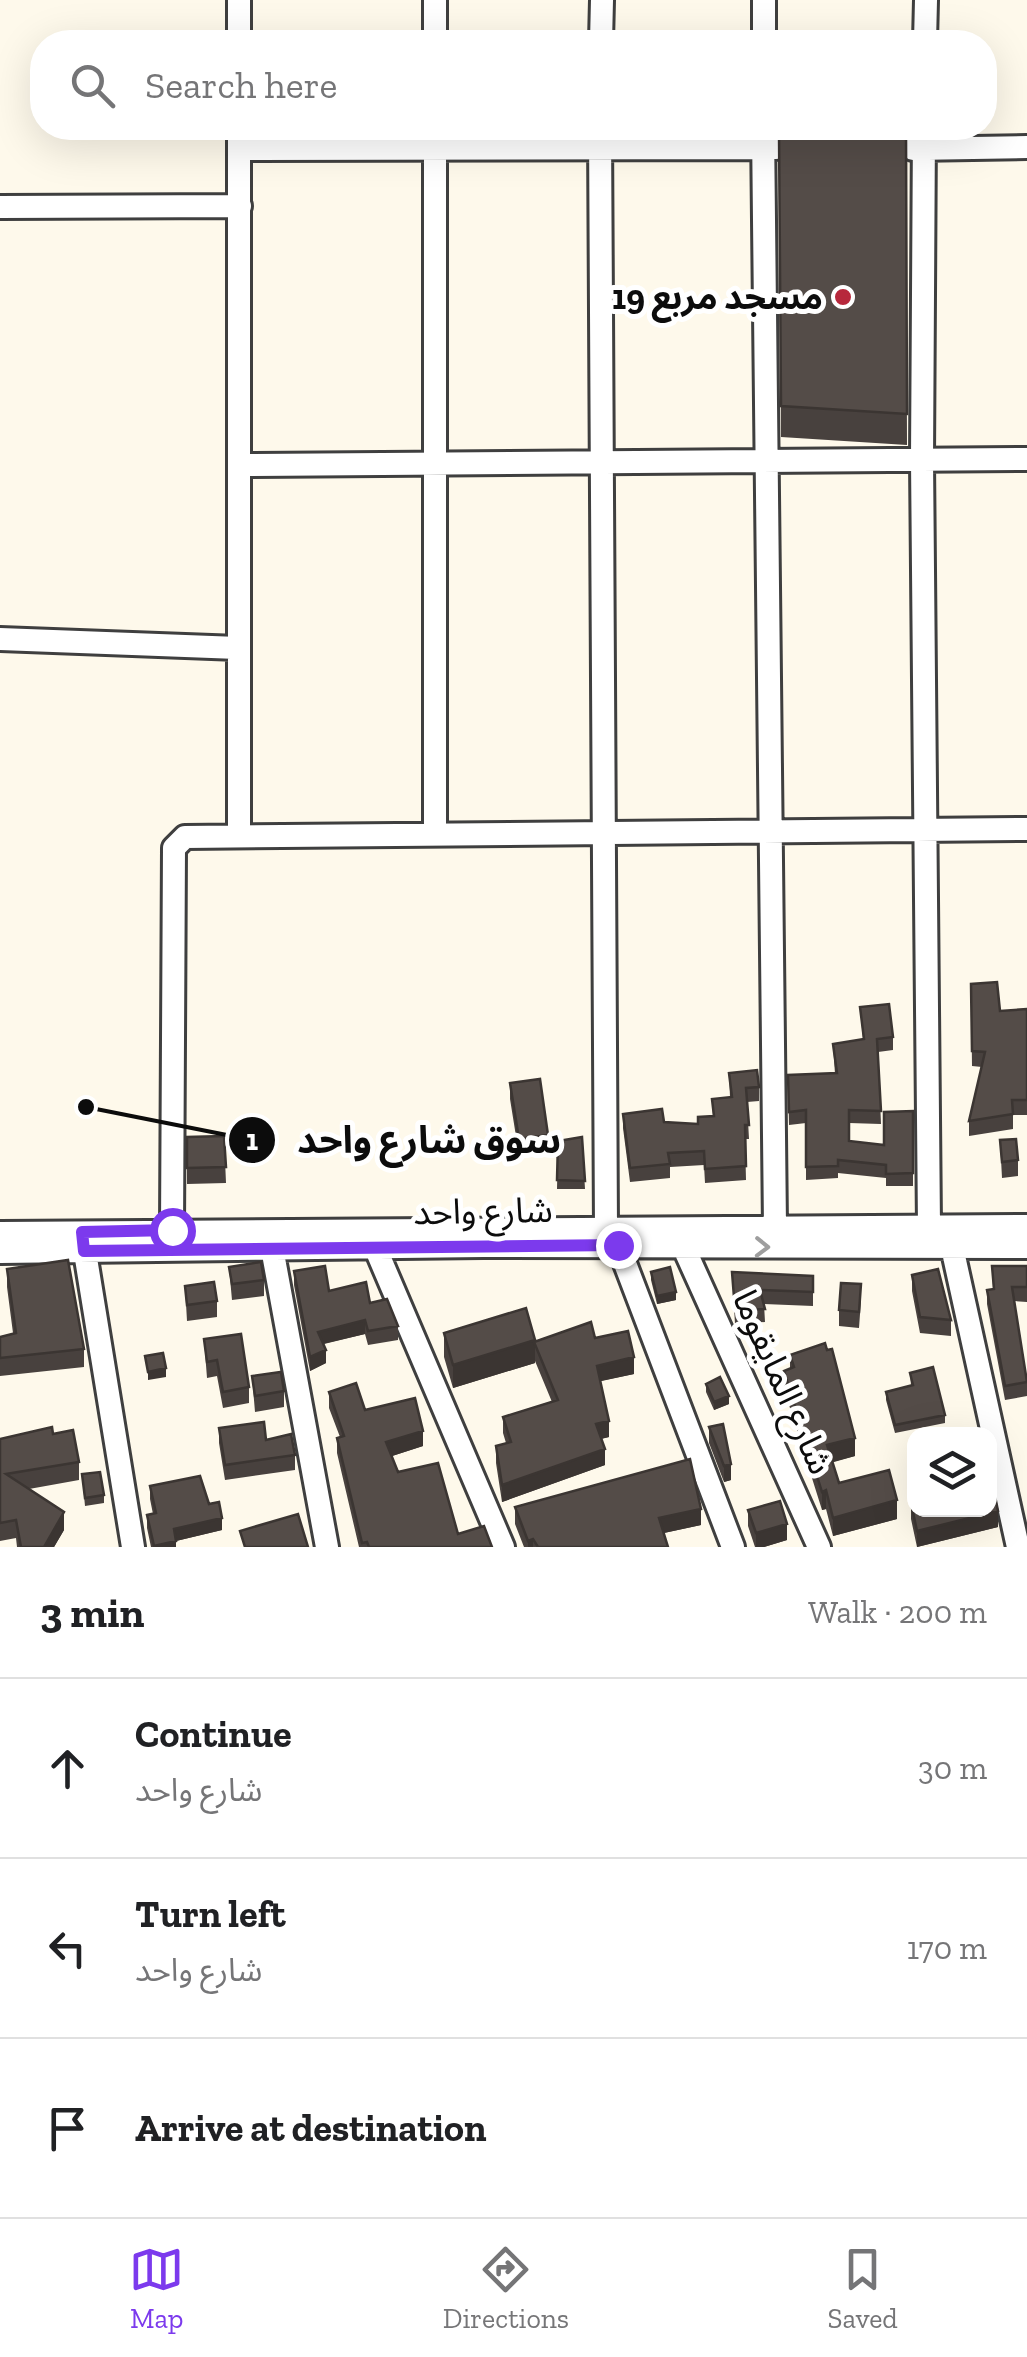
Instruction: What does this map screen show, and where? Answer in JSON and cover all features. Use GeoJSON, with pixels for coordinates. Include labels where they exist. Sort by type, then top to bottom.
{"type":"FeatureCollection","features":[{"type":"Feature","properties":{"kind":"street"},"geometry":{"type":"LineString","coordinates":[[239,0],[239,30]]}},
{"type":"Feature","properties":{"kind":"street"},"geometry":{"type":"LineString","coordinates":[[435,30],[436,0]]}},
{"type":"Feature","properties":{"kind":"street"},"geometry":{"type":"LineString","coordinates":[[601,30],[602,0]]}},
{"type":"Feature","properties":{"kind":"street"},"geometry":{"type":"LineString","coordinates":[[764,0],[764,30]]}},
{"type":"Feature","properties":{"kind":"street"},"geometry":{"type":"LineString","coordinates":[[925,30],[926,0]]}},
{"type":"Feature","properties":{"kind":"street"},"geometry":{"type":"LineString","coordinates":[[238,834],[240,140]]}},
{"type":"Feature","properties":{"kind":"street"},"geometry":{"type":"LineString","coordinates":[[435,140],[435,834]]}},
{"type":"Feature","properties":{"kind":"street"},"geometry":{"type":"LineString","coordinates":[[600,140],[612,1237],[733,1547]]}},
{"type":"Feature","properties":{"kind":"street"},"geometry":{"type":"LineString","coordinates":[[763,140],[775,1227]]}},
{"type":"Feature","properties":{"kind":"street"},"geometry":{"type":"LineString","coordinates":[[770,140],[799,148]]}},
{"type":"Feature","properties":{"kind":"street"},"geometry":{"type":"LineString","coordinates":[[888,149],[917,140]]}},
{"type":"Feature","properties":{"kind":"street"},"geometry":{"type":"LineString","coordinates":[[924,140],[922,460],[928,1226]]}},
{"type":"Feature","properties":{"kind":"street"},"geometry":{"type":"LineString","coordinates":[[947,140],[1027,147]]}},
{"type":"Feature","properties":{"kind":"street"},"geometry":{"type":"LineString","coordinates":[[0,207],[240,206]]}},
{"type":"Feature","properties":{"kind":"street"},"geometry":{"type":"LineString","coordinates":[[241,465],[1027,459]]}},
{"type":"Feature","properties":{"kind":"street"},"geometry":{"type":"LineString","coordinates":[[0,638],[238,648]]}},
{"type":"Feature","properties":{"kind":"street"},"geometry":{"type":"LineString","coordinates":[[172,1230],[174,848],[185,837],[1027,829]]}},
{"type":"Feature","properties":{"kind":"street","name":"شارع واحد"},"geometry":{"type":"LineString","coordinates":[[679,1238],[775,1227],[1027,1226]]}},
{"type":"Feature","properties":{"kind":"street","name":"شارع واحد"},"geometry":{"type":"LineString","coordinates":[[0,1252],[172,1230],[1027,1247]]}},
{"type":"Feature","properties":{"kind":"street","name":"شارع واحد"},"geometry":{"type":"LineString","coordinates":[[0,1233],[83,1242],[272,1248],[612,1237]]}},
{"type":"Feature","properties":{"kind":"street","name":"شارع المايقوما"},"geometry":{"type":"LineString","coordinates":[[679,1238],[819,1547]]}},
{"type":"Feature","properties":{"kind":"street"},"geometry":{"type":"LineString","coordinates":[[83,1242],[133,1547]]}},
{"type":"Feature","properties":{"kind":"street"},"geometry":{"type":"LineString","coordinates":[[375,1247],[503,1547]]}},
{"type":"Feature","properties":{"kind":"street"},"geometry":{"type":"LineString","coordinates":[[952,1247],[1018,1547]]}},
{"type":"Feature","properties":{"kind":"street"},"geometry":{"type":"LineString","coordinates":[[272,1248],[326,1547]]}},
{"type":"Feature","properties":{"kind":"building","name":"مسجد مربع 19"},"geometry":{"type":"Polygon","coordinates":[[[779,140],[906,140],[907,414],[781,406],[779,140]]]}},
{"type":"Feature","properties":{"kind":"building"},"geometry":{"type":"Polygon","coordinates":[[[997,982],[1000,1011],[1027,1009],[1027,1100],[1012,1100],[1013,1114],[969,1121],[985,1052],[972,1051],[971,984],[997,982]]]}},
{"type":"Feature","properties":{"kind":"building"},"geometry":{"type":"Polygon","coordinates":[[[889,1004],[893,1037],[877,1039],[881,1111],[849,1110],[849,1141],[884,1145],[884,1112],[913,1111],[913,1173],[886,1174],[886,1165],[838,1160],[838,1166],[806,1167],[806,1110],[789,1112],[788,1075],[837,1073],[833,1044],[864,1039],[860,1007],[889,1004]]]}},
{"type":"Feature","properties":{"kind":"building"},"geometry":{"type":"Polygon","coordinates":[[[757,1070],[759,1087],[746,1088],[746,1166],[705,1169],[704,1151],[668,1153],[670,1164],[630,1168],[623,1114],[662,1109],[664,1122],[698,1124],[698,1117],[714,1116],[712,1099],[732,1097],[729,1073],[757,1070]]]}},
{"type":"Feature","properties":{"kind":"building"},"geometry":{"type":"Polygon","coordinates":[[[540,1079],[548,1135],[519,1139],[510,1083],[540,1079]]]}},
{"type":"Feature","properties":{"kind":"building"},"geometry":{"type":"Polygon","coordinates":[[[224,1136],[226,1167],[187,1168],[187,1137],[224,1136]]]}},
{"type":"Feature","properties":{"kind":"building"},"geometry":{"type":"Polygon","coordinates":[[[582,1137],[585,1181],[557,1180],[558,1141],[582,1137]]]}},
{"type":"Feature","properties":{"kind":"building"},"geometry":{"type":"Polygon","coordinates":[[[1016,1139],[1018,1160],[1002,1162],[1000,1140],[1016,1139]]]}},
{"type":"Feature","properties":{"kind":"building"},"geometry":{"type":"Polygon","coordinates":[[[68,1260],[84,1349],[0,1358],[0,1337],[16,1333],[7,1269],[68,1260]]]}},
{"type":"Feature","properties":{"kind":"building"},"geometry":{"type":"Polygon","coordinates":[[[261,1262],[264,1280],[232,1284],[229,1267],[261,1262]]]}},
{"type":"Feature","properties":{"kind":"building"},"geometry":{"type":"Polygon","coordinates":[[[325,1266],[329,1291],[366,1282],[370,1303],[387,1299],[398,1326],[368,1331],[365,1320],[318,1332],[326,1350],[310,1357],[294,1271],[325,1266]]]}},
{"type":"Feature","properties":{"kind":"building"},"geometry":{"type":"Polygon","coordinates":[[[992,1266],[1027,1266],[1027,1287],[1012,1287],[1027,1382],[1005,1386],[987,1290],[994,1289],[992,1266]]]}},
{"type":"Feature","properties":{"kind":"building"},"geometry":{"type":"Polygon","coordinates":[[[670,1267],[676,1292],[657,1296],[651,1272],[670,1267]]]}},
{"type":"Feature","properties":{"kind":"building"},"geometry":{"type":"Polygon","coordinates":[[[938,1269],[951,1320],[920,1317],[912,1275],[938,1269]]]}},
{"type":"Feature","properties":{"kind":"building"},"geometry":{"type":"Polygon","coordinates":[[[732,1272],[813,1276],[813,1292],[760,1290],[765,1309],[735,1310],[732,1272]]]}},
{"type":"Feature","properties":{"kind":"building"},"geometry":{"type":"Polygon","coordinates":[[[214,1282],[217,1301],[187,1305],[185,1286],[214,1282]]]}},
{"type":"Feature","properties":{"kind":"building"},"geometry":{"type":"Polygon","coordinates":[[[841,1283],[861,1284],[859,1312],[839,1310],[841,1283]]]}},
{"type":"Feature","properties":{"kind":"building"},"geometry":{"type":"Polygon","coordinates":[[[526,1308],[535,1340],[453,1365],[444,1333],[526,1308]]]}},
{"type":"Feature","properties":{"kind":"building"},"geometry":{"type":"Polygon","coordinates":[[[591,1322],[595,1338],[628,1331],[634,1357],[597,1366],[609,1421],[596,1424],[605,1449],[502,1485],[496,1446],[511,1442],[503,1417],[558,1400],[534,1342],[591,1322]]]}},
{"type":"Feature","properties":{"kind":"building"},"geometry":{"type":"Polygon","coordinates":[[[241,1334],[249,1387],[223,1392],[217,1360],[207,1362],[204,1339],[241,1334]]]}},
{"type":"Feature","properties":{"kind":"building"},"geometry":{"type":"Polygon","coordinates":[[[825,1343],[827,1350],[832,1349],[855,1438],[827,1445],[839,1483],[889,1470],[897,1500],[833,1518],[784,1371],[794,1367],[790,1355],[825,1343]]]}},
{"type":"Feature","properties":{"kind":"building"},"geometry":{"type":"Polygon","coordinates":[[[163,1353],[166,1368],[148,1372],[145,1356],[163,1353]]]}},
{"type":"Feature","properties":{"kind":"building"},"geometry":{"type":"Polygon","coordinates":[[[933,1367],[945,1415],[895,1425],[886,1392],[913,1385],[910,1373],[933,1367]]]}},
{"type":"Feature","properties":{"kind":"building"},"geometry":{"type":"Polygon","coordinates":[[[281,1372],[284,1391],[255,1396],[252,1376],[281,1372]]]}},
{"type":"Feature","properties":{"kind":"building"},"geometry":{"type":"Polygon","coordinates":[[[720,1377],[729,1396],[714,1402],[706,1384],[720,1377]]]}},
{"type":"Feature","properties":{"kind":"building"},"geometry":{"type":"Polygon","coordinates":[[[356,1383],[365,1410],[415,1398],[423,1431],[386,1442],[398,1472],[438,1463],[458,1534],[484,1526],[492,1547],[369,1547],[367,1542],[362,1543],[337,1438],[344,1436],[329,1392],[356,1383]]]}},
{"type":"Feature","properties":{"kind":"building"},"geometry":{"type":"Polygon","coordinates":[[[264,1422],[266,1440],[291,1434],[295,1455],[225,1465],[219,1428],[264,1422]]]}},
{"type":"Feature","properties":{"kind":"building"},"geometry":{"type":"Polygon","coordinates":[[[723,1424],[731,1464],[724,1466],[709,1427],[723,1424]]]}},
{"type":"Feature","properties":{"kind":"building"},"geometry":{"type":"Polygon","coordinates":[[[52,1427],[53,1434],[73,1430],[79,1462],[6,1474],[64,1512],[44,1547],[21,1547],[16,1520],[0,1523],[0,1439],[52,1427]]]}},
{"type":"Feature","properties":{"kind":"building"},"geometry":{"type":"Polygon","coordinates":[[[690,1459],[701,1509],[659,1518],[668,1547],[538,1547],[533,1539],[528,1541],[515,1507],[690,1459]]]}},
{"type":"Feature","properties":{"kind":"building"},"geometry":{"type":"Polygon","coordinates":[[[100,1472],[104,1495],[85,1498],[82,1474],[100,1472]]]}},
{"type":"Feature","properties":{"kind":"building"},"geometry":{"type":"Polygon","coordinates":[[[200,1476],[209,1504],[219,1502],[222,1518],[174,1529],[176,1541],[154,1546],[147,1515],[156,1513],[150,1486],[200,1476]]]}},
{"type":"Feature","properties":{"kind":"building"},"geometry":{"type":"Polygon","coordinates":[[[780,1501],[787,1524],[756,1533],[748,1510],[780,1501]]]}},
{"type":"Feature","properties":{"kind":"building"},"geometry":{"type":"Polygon","coordinates":[[[298,1514],[308,1547],[245,1547],[240,1531],[298,1514]]]}},
{"type":"Feature","properties":{"kind":"building"},"geometry":{"type":"Polygon","coordinates":[[[914,1517],[974,1517],[917,1531],[914,1517]]]}},
{"type":"Feature","properties":{"kind":"place","name":"مسجد مربع 19"},"geometry":{"type":"Point","coordinates":[843,297]}},
{"type":"Feature","properties":{"kind":"place","name":"سوق شارع واحد"},"geometry":{"type":"Point","coordinates":[86,1107]}},
{"type":"Feature","properties":{"kind":"route"},"geometry":{"type":"LineString","coordinates":[[172,1230],[82,1232],[84,1251],[618,1245]]}}]}
